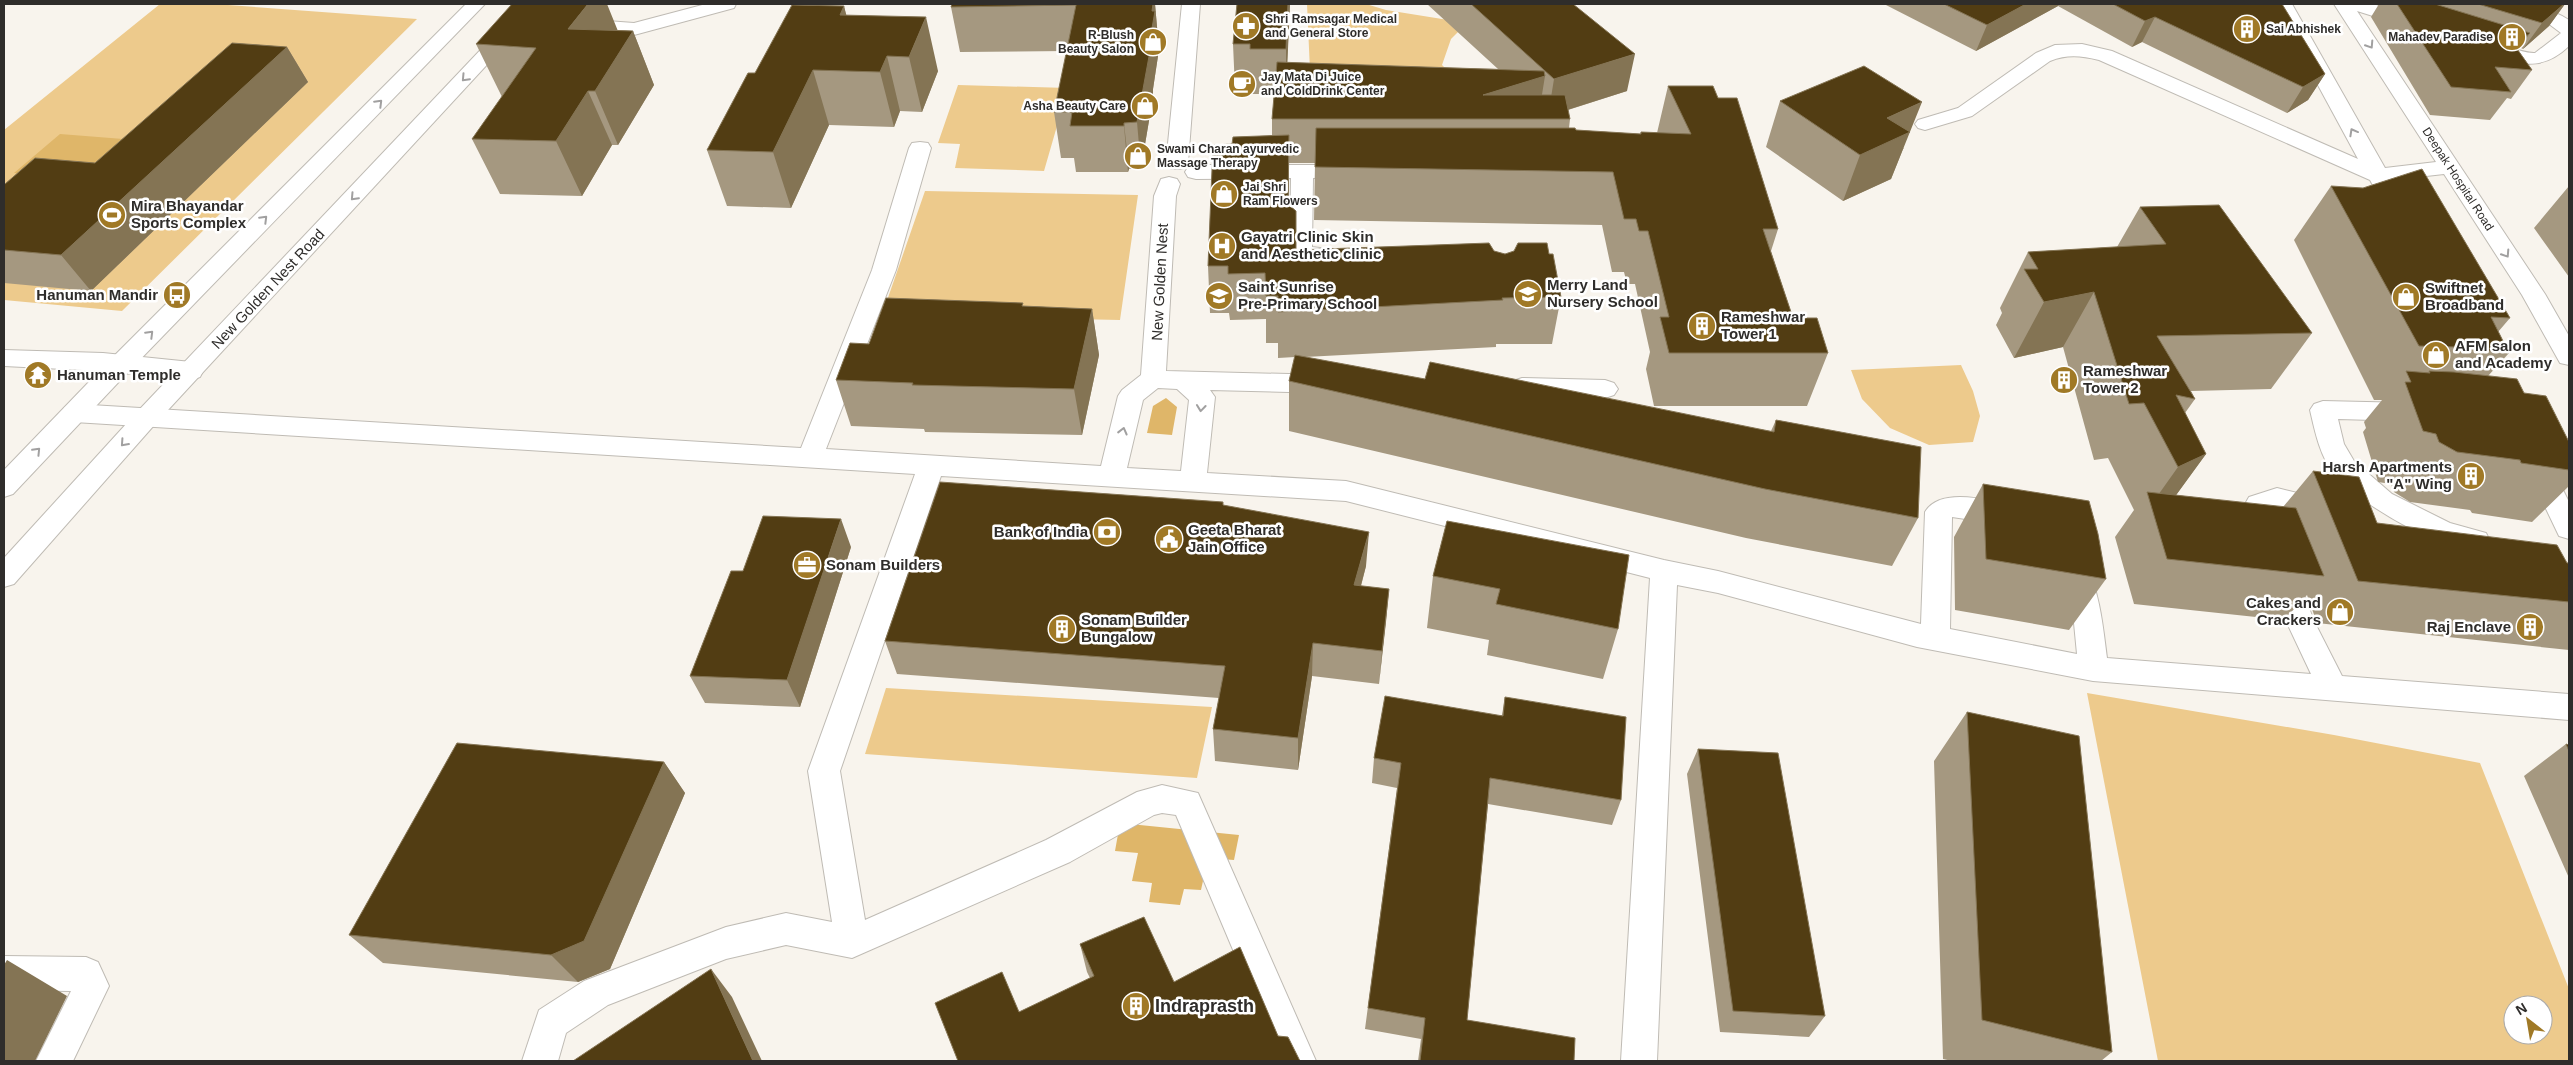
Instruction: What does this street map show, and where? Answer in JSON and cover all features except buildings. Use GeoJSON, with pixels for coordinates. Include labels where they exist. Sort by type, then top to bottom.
{"type":"FeatureCollection","features":[{"type":"Feature","properties":{"kind":"street"},"geometry":{"type":"LineString","coordinates":[[4,487],[121,364],[476,4]]}},
{"type":"Feature","properties":{"kind":"street"},"geometry":{"type":"LineString","coordinates":[[540,17],[634,29],[727,4]]}},
{"type":"Feature","properties":{"kind":"street"},"geometry":{"type":"LineString","coordinates":[[1191,4],[1186,168],[1372,171]]}},
{"type":"Feature","properties":{"kind":"street"},"geometry":{"type":"LineString","coordinates":[[2283,4],[2411,235]]}},
{"type":"Feature","properties":{"kind":"street","name":"Deepak Hospital Road"},"geometry":{"type":"LineString","coordinates":[[2343,4],[2533,294],[2569,357]]}},
{"type":"Feature","properties":{"kind":"street"},"geometry":{"type":"LineString","coordinates":[[2355,4],[2426,26]]}},
{"type":"Feature","properties":{"kind":"street"},"geometry":{"type":"LineString","coordinates":[[2506,4],[2556,20],[2569,29]]}},
{"type":"Feature","properties":{"kind":"street","name":"New Golden Nest Road"},"geometry":{"type":"LineString","coordinates":[[4,576],[191,371],[540,17]]}},
{"type":"Feature","properties":{"kind":"street"},"geometry":{"type":"LineString","coordinates":[[2471,41],[2517,56],[2537,59],[2545,56],[2569,36]]}},
{"type":"Feature","properties":{"kind":"street"},"geometry":{"type":"LineString","coordinates":[[1925,124],[1965,112],[2043,57],[2062,49],[2082,50],[2105,55],[2377,175],[2450,167]]}},
{"type":"Feature","properties":{"kind":"street"},"geometry":{"type":"LineString","coordinates":[[810,458],[884,270],[920,148]]}},
{"type":"Feature","properties":{"kind":"street","name":"New Golden Nest"},"geometry":{"type":"LineString","coordinates":[[1153,380],[1165,196],[1169,184],[1187,184],[1195,178],[1186,168]]}},
{"type":"Feature","properties":{"kind":"street"},"geometry":{"type":"LineString","coordinates":[[1302,171],[1301,250],[1310,256],[1356,256]]}},
{"type":"Feature","properties":{"kind":"street"},"geometry":{"type":"LineString","coordinates":[[4,358],[121,364],[191,371]]}},
{"type":"Feature","properties":{"kind":"street"},"geometry":{"type":"LineString","coordinates":[[1111,478],[1131,396],[1153,380],[1346,384]]}},
{"type":"Feature","properties":{"kind":"street"},"geometry":{"type":"LineString","coordinates":[[1183,381],[1202,397],[1192,482]]}},
{"type":"Feature","properties":{"kind":"street"},"geometry":{"type":"LineString","coordinates":[[1495,387],[1605,389]]}},
{"type":"Feature","properties":{"kind":"street"},"geometry":{"type":"LineString","coordinates":[[2438,416],[2410,412],[2323,410],[2331,444],[2344,468],[2382,501],[2442,531],[2498,548]]}},
{"type":"Feature","properties":{"kind":"street"},"geometry":{"type":"LineString","coordinates":[[74,413],[1346,491],[1664,571],[1718,582],[1935,638],[2093,669],[2333,690],[2569,707]]}},
{"type":"Feature","properties":{"kind":"street"},"geometry":{"type":"LineString","coordinates":[[2530,450],[2569,529]]}},
{"type":"Feature","properties":{"kind":"street"},"geometry":{"type":"LineString","coordinates":[[852,942],[824,781],[824,771],[932,465]]}},
{"type":"Feature","properties":{"kind":"street"},"geometry":{"type":"LineString","coordinates":[[2333,690],[2300,621],[2259,512],[2260,504],[2277,498],[2314,505],[2350,519]]}},
{"type":"Feature","properties":{"kind":"street"},"geometry":{"type":"LineString","coordinates":[[1935,638],[1939,512],[1951,506],[2030,519]]}},
{"type":"Feature","properties":{"kind":"street"},"geometry":{"type":"LineString","coordinates":[[2405,541],[2478,566]]}},
{"type":"Feature","properties":{"kind":"street"},"geometry":{"type":"LineString","coordinates":[[2069,550],[2088,623],[2093,669]]}},
{"type":"Feature","properties":{"kind":"street"},"geometry":{"type":"LineString","coordinates":[[1639,1061],[1664,571]]}},
{"type":"Feature","properties":{"kind":"street"},"geometry":{"type":"LineString","coordinates":[[540,1061],[552,1022],[596,993],[726,943],[786,929],[852,942],[1058,851],[1148,802],[1162,800],[1187,803],[1298,1061]]}},
{"type":"Feature","properties":{"kind":"street"},"geometry":{"type":"LineString","coordinates":[[4,974],[86,974],[92,986],[54,1061]]}},
{"type":"Feature","properties":{"kind":"shaded area","name":"Mira Bhayandar Sports Complex"},"geometry":{"type":"Polygon","coordinates":[[[160,4],[214,4],[417,19],[122,311],[4,300],[4,130],[160,4]]]}},
{"type":"Feature","properties":{"kind":"shaded area"},"geometry":{"type":"Polygon","coordinates":[[[1307,4],[1366,4],[1386,10],[1467,23],[1451,39],[1442,65],[1477,99],[1311,93],[1307,4]]]}},
{"type":"Feature","properties":{"kind":"shaded area"},"geometry":{"type":"Polygon","coordinates":[[[958,85],[1068,88],[1044,171],[955,168],[960,144],[938,143],[958,85]]]}},
{"type":"Feature","properties":{"kind":"shaded area"},"geometry":{"type":"Polygon","coordinates":[[[60,134],[174,143],[130,182],[14,173],[60,134]]]}},
{"type":"Feature","properties":{"kind":"shaded area"},"geometry":{"type":"Polygon","coordinates":[[[925,191],[1138,195],[1120,320],[882,315],[925,191]]]}},
{"type":"Feature","properties":{"kind":"shaded area"},"geometry":{"type":"Polygon","coordinates":[[[1961,365],[1973,391],[1980,416],[1973,442],[1929,445],[1890,428],[1862,399],[1851,370],[1961,365]]]}},
{"type":"Feature","properties":{"kind":"shaded area"},"geometry":{"type":"Polygon","coordinates":[[[1166,398],[1177,407],[1172,435],[1147,433],[1153,406],[1166,398]]]}},
{"type":"Feature","properties":{"kind":"shaded area"},"geometry":{"type":"Polygon","coordinates":[[[886,688],[1212,707],[1197,778],[865,754],[886,688]]]}},
{"type":"Feature","properties":{"kind":"shaded area"},"geometry":{"type":"Polygon","coordinates":[[[2087,693],[2334,735],[2480,763],[2569,989],[2569,1061],[2158,1061],[2087,693]]]}},
{"type":"Feature","properties":{"kind":"shaded area"},"geometry":{"type":"Polygon","coordinates":[[[1120,823],[1239,835],[1234,860],[1208,858],[1201,890],[1184,889],[1180,905],[1149,902],[1152,883],[1132,881],[1138,853],[1115,851],[1120,823]]]}},
{"type":"Feature","properties":{"kind":"place","name":"Shri Ramsagar Medical and General Store"},"geometry":{"type":"Point","coordinates":[1246,26]}},
{"type":"Feature","properties":{"kind":"place","name":"Sai Abhishek"},"geometry":{"type":"Point","coordinates":[2247,29]}},
{"type":"Feature","properties":{"kind":"place","name":"Mahadev Paradise"},"geometry":{"type":"Point","coordinates":[2512,37]}},
{"type":"Feature","properties":{"kind":"place","name":"R-Blush Beauty Salon"},"geometry":{"type":"Point","coordinates":[1153,42]}},
{"type":"Feature","properties":{"kind":"place","name":"Jay Mata Di Juice and ColdDrink Center"},"geometry":{"type":"Point","coordinates":[1242,84]}},
{"type":"Feature","properties":{"kind":"place","name":"Asha Beauty Care"},"geometry":{"type":"Point","coordinates":[1145,106]}},
{"type":"Feature","properties":{"kind":"place","name":"Swami Charan ayurvedic Massage Therapy"},"geometry":{"type":"Point","coordinates":[1138,156]}},
{"type":"Feature","properties":{"kind":"place","name":"Jai Shri Ram Flowers"},"geometry":{"type":"Point","coordinates":[1224,194]}},
{"type":"Feature","properties":{"kind":"place","name":"Mira Bhayandar Sports Complex"},"geometry":{"type":"Point","coordinates":[112,215]}},
{"type":"Feature","properties":{"kind":"place","name":"Gayatri Clinic Skin and Aesthetic clinic"},"geometry":{"type":"Point","coordinates":[1222,246]}},
{"type":"Feature","properties":{"kind":"place","name":"Merry Land Nursery School"},"geometry":{"type":"Point","coordinates":[1528,294]}},
{"type":"Feature","properties":{"kind":"place","name":"Hanuman Mandir"},"geometry":{"type":"Point","coordinates":[177,295]}},
{"type":"Feature","properties":{"kind":"place","name":"Saint Sunrise Pre-Primary School"},"geometry":{"type":"Point","coordinates":[1219,296]}},
{"type":"Feature","properties":{"kind":"place","name":"Swiftnet Broadband"},"geometry":{"type":"Point","coordinates":[2406,297]}},
{"type":"Feature","properties":{"kind":"place","name":"Rameshwar Tower 1"},"geometry":{"type":"Point","coordinates":[1702,326]}},
{"type":"Feature","properties":{"kind":"place","name":"AFM salon and Academy"},"geometry":{"type":"Point","coordinates":[2436,355]}},
{"type":"Feature","properties":{"kind":"place","name":"Hanuman Temple"},"geometry":{"type":"Point","coordinates":[38,375]}},
{"type":"Feature","properties":{"kind":"place","name":"Rameshwar Tower 2"},"geometry":{"type":"Point","coordinates":[2064,380]}},
{"type":"Feature","properties":{"kind":"place","name":"Harsh Apartments \"A\" Wing"},"geometry":{"type":"Point","coordinates":[2471,476]}},
{"type":"Feature","properties":{"kind":"place","name":"Bank of India"},"geometry":{"type":"Point","coordinates":[1107,532]}},
{"type":"Feature","properties":{"kind":"place","name":"Geeta Bharat Jain Office"},"geometry":{"type":"Point","coordinates":[1169,539]}},
{"type":"Feature","properties":{"kind":"place","name":"Sonam Builders"},"geometry":{"type":"Point","coordinates":[807,565]}},
{"type":"Feature","properties":{"kind":"place","name":"Cakes and Crackers"},"geometry":{"type":"Point","coordinates":[2340,612]}},
{"type":"Feature","properties":{"kind":"place","name":"Raj Enclave"},"geometry":{"type":"Point","coordinates":[2530,627]}},
{"type":"Feature","properties":{"kind":"place","name":"Sonam Builder Bungalow"},"geometry":{"type":"Point","coordinates":[1062,629]}},
{"type":"Feature","properties":{"kind":"place","name":"Indraprasth"},"geometry":{"type":"Point","coordinates":[1136,1006]}}]}
